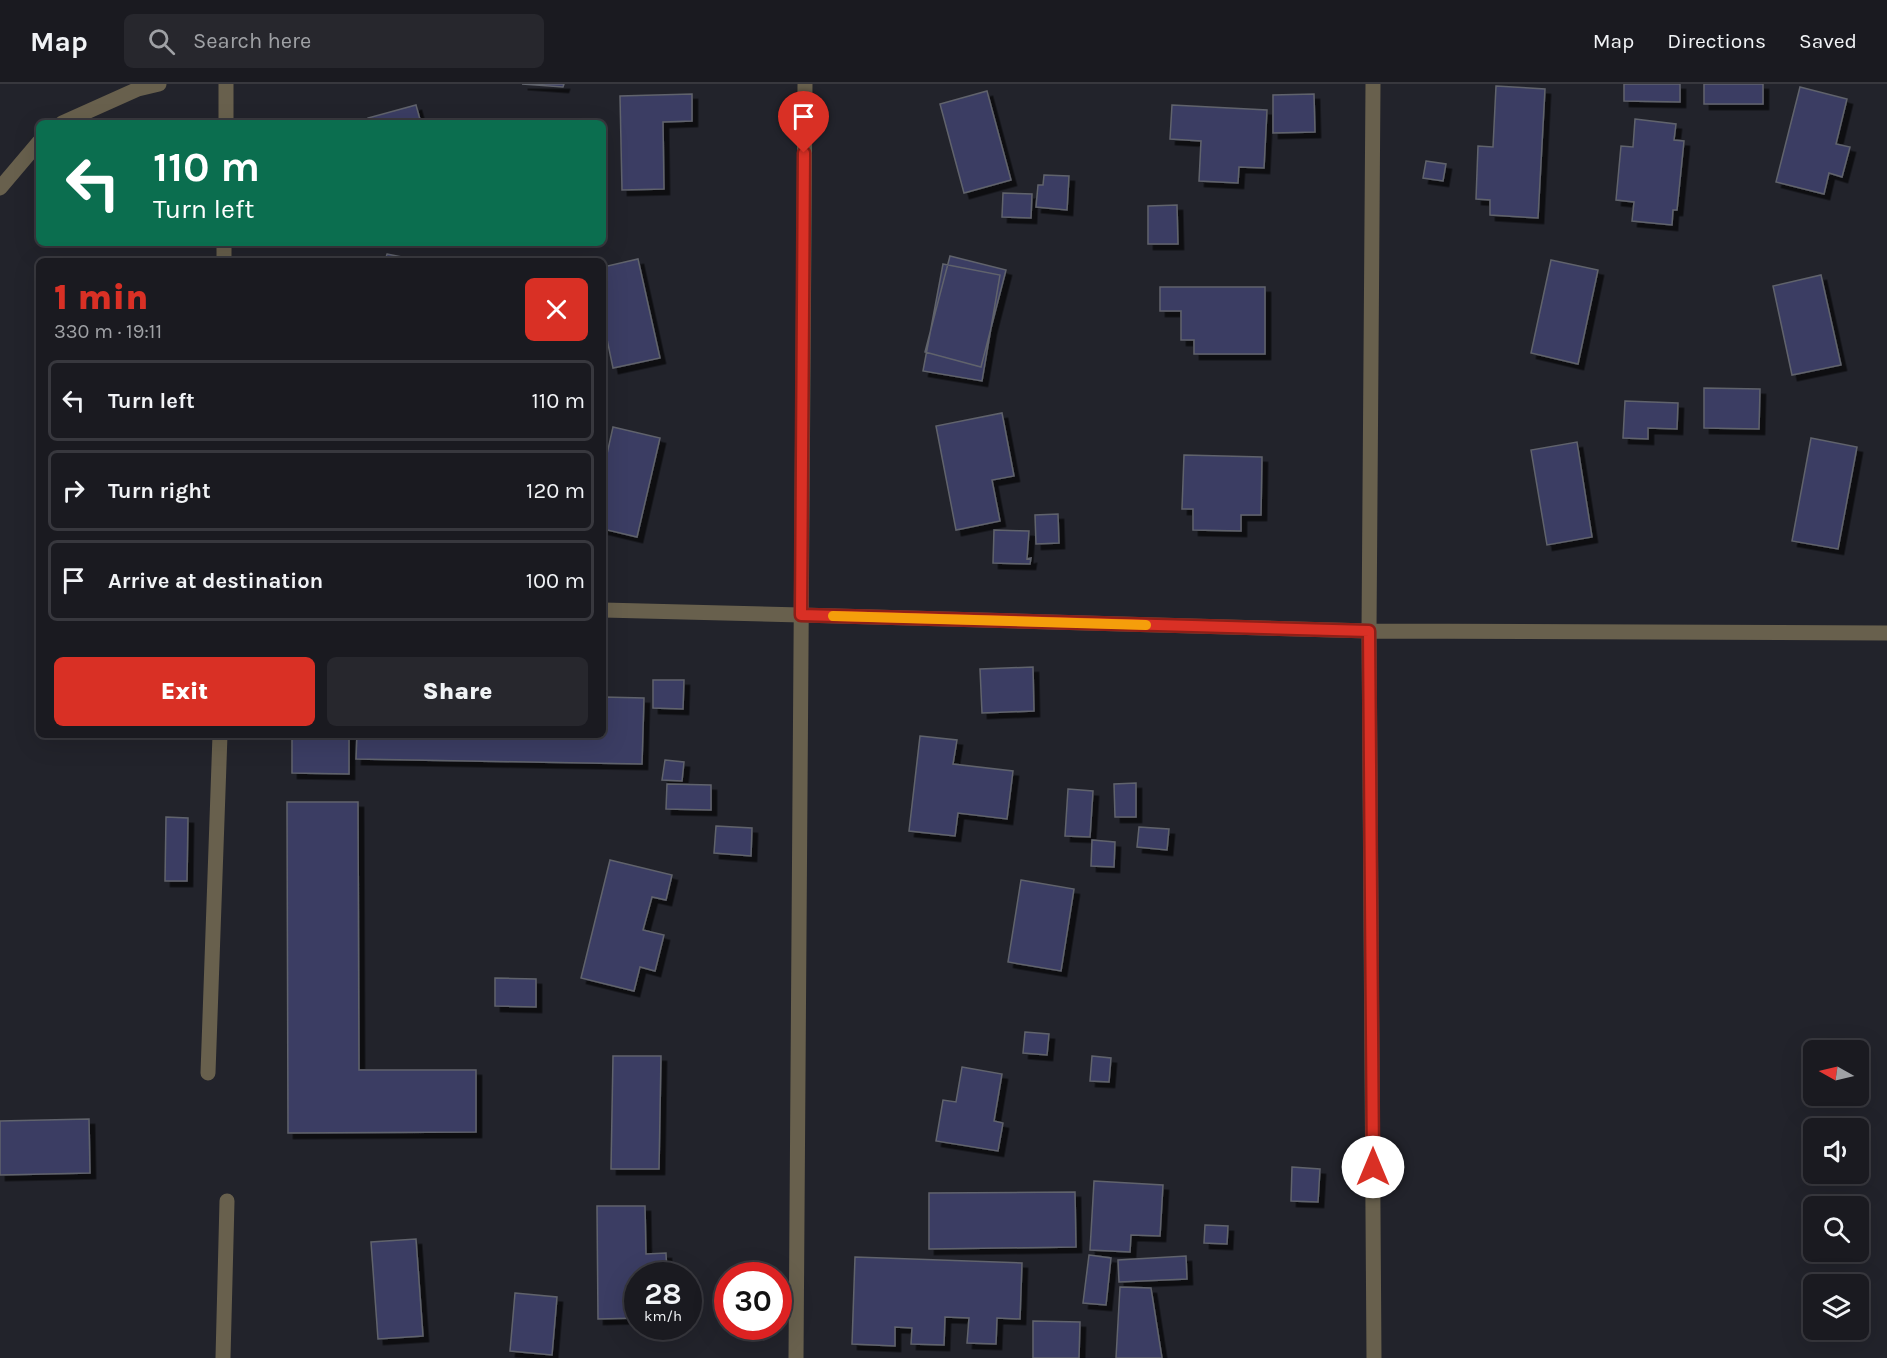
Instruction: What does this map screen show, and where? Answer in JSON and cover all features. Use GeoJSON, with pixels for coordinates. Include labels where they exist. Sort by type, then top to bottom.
{"type":"FeatureCollection","features":[{"type":"Feature","properties":{"kind":"street"},"geometry":{"type":"LineString","coordinates":[[69,120],[138,89],[159,84]]}},
{"type":"Feature","properties":{"kind":"street"},"geometry":{"type":"LineString","coordinates":[[226,84],[226,120]]}},
{"type":"Feature","properties":{"kind":"street"},"geometry":{"type":"LineString","coordinates":[[796,1358],[805,84]]}},
{"type":"Feature","properties":{"kind":"street"},"geometry":{"type":"LineString","coordinates":[[1373,84],[1369,631],[1374,1358]]}},
{"type":"Feature","properties":{"kind":"street"},"geometry":{"type":"LineString","coordinates":[[0,188],[36,146]]}},
{"type":"Feature","properties":{"kind":"street"},"geometry":{"type":"LineString","coordinates":[[606,610],[1369,631],[1887,633]]}},
{"type":"Feature","properties":{"kind":"street"},"geometry":{"type":"LineString","coordinates":[[208,1073],[220,738]]}},
{"type":"Feature","properties":{"kind":"street"},"geometry":{"type":"LineString","coordinates":[[223,1358],[227,1201]]}},
{"type":"Feature","properties":{"kind":"building"},"geometry":{"type":"Polygon","coordinates":[[[522,84],[564,84],[563,87],[522,84]]]}},
{"type":"Feature","properties":{"kind":"building"},"geometry":{"type":"Polygon","coordinates":[[[1624,84],[1680,84],[1680,102],[1624,101],[1624,84]]]}},
{"type":"Feature","properties":{"kind":"building"},"geometry":{"type":"Polygon","coordinates":[[[1704,84],[1763,84],[1763,104],[1704,104],[1704,84]]]}},
{"type":"Feature","properties":{"kind":"building"},"geometry":{"type":"Polygon","coordinates":[[[1496,86],[1545,89],[1538,218],[1490,215],[1490,200],[1476,199],[1478,146],[1493,147],[1496,86]]]}},
{"type":"Feature","properties":{"kind":"building"},"geometry":{"type":"Polygon","coordinates":[[[1800,87],[1847,99],[1836,144],[1850,147],[1842,177],[1829,173],[1824,194],[1776,182],[1800,87]]]}},
{"type":"Feature","properties":{"kind":"building"},"geometry":{"type":"Polygon","coordinates":[[[987,91],[1011,180],[964,193],[940,104],[987,91]]]}},
{"type":"Feature","properties":{"kind":"building"},"geometry":{"type":"Polygon","coordinates":[[[692,94],[692,121],[663,122],[664,189],[622,190],[620,96],[692,94]]]}},
{"type":"Feature","properties":{"kind":"building"},"geometry":{"type":"Polygon","coordinates":[[[1314,94],[1315,132],[1273,133],[1273,95],[1314,94]]]}},
{"type":"Feature","properties":{"kind":"building"},"geometry":{"type":"Polygon","coordinates":[[[416,105],[420,120],[368,120],[368,118],[416,105]]]}},
{"type":"Feature","properties":{"kind":"building"},"geometry":{"type":"Polygon","coordinates":[[[1172,105],[1267,110],[1264,168],[1239,167],[1238,183],[1199,181],[1201,141],[1170,139],[1172,105]]]}},
{"type":"Feature","properties":{"kind":"building"},"geometry":{"type":"Polygon","coordinates":[[[1635,119],[1676,124],[1674,140],[1684,141],[1677,210],[1673,210],[1672,225],[1632,221],[1634,202],[1616,200],[1621,146],[1633,147],[1635,119]]]}},
{"type":"Feature","properties":{"kind":"building"},"geometry":{"type":"Polygon","coordinates":[[[1426,161],[1446,164],[1443,181],[1423,178],[1426,161]]]}},
{"type":"Feature","properties":{"kind":"building"},"geometry":{"type":"Polygon","coordinates":[[[1044,175],[1069,176],[1067,210],[1036,207],[1038,185],[1043,185],[1044,175]]]}},
{"type":"Feature","properties":{"kind":"building"},"geometry":{"type":"Polygon","coordinates":[[[1003,193],[1032,194],[1031,218],[1002,217],[1003,193]]]}},
{"type":"Feature","properties":{"kind":"building"},"geometry":{"type":"Polygon","coordinates":[[[1177,205],[1178,244],[1148,244],[1148,206],[1177,205]]]}},
{"type":"Feature","properties":{"kind":"building"},"geometry":{"type":"Polygon","coordinates":[[[387,254],[407,258],[386,258],[387,254]]]}},
{"type":"Feature","properties":{"kind":"building"},"geometry":{"type":"Polygon","coordinates":[[[950,256],[1006,270],[981,367],[925,352],[950,256]]]}},
{"type":"Feature","properties":{"kind":"building"},"geometry":{"type":"Polygon","coordinates":[[[638,259],[660,358],[613,368],[606,334],[606,266],[638,259]]]}},
{"type":"Feature","properties":{"kind":"building"},"geometry":{"type":"Polygon","coordinates":[[[1551,260],[1598,270],[1578,364],[1531,353],[1551,260]]]}},
{"type":"Feature","properties":{"kind":"building"},"geometry":{"type":"Polygon","coordinates":[[[943,264],[1000,275],[982,381],[923,371],[943,264]]]}},
{"type":"Feature","properties":{"kind":"building"},"geometry":{"type":"Polygon","coordinates":[[[1821,275],[1841,365],[1792,375],[1773,286],[1821,275]]]}},
{"type":"Feature","properties":{"kind":"building"},"geometry":{"type":"Polygon","coordinates":[[[1160,287],[1265,287],[1265,354],[1194,354],[1194,340],[1181,340],[1181,311],[1160,311],[1160,287]]]}},
{"type":"Feature","properties":{"kind":"building"},"geometry":{"type":"Polygon","coordinates":[[[1704,388],[1760,389],[1759,429],[1704,428],[1704,388]]]}},
{"type":"Feature","properties":{"kind":"building"},"geometry":{"type":"Polygon","coordinates":[[[1625,401],[1678,403],[1677,429],[1648,428],[1648,439],[1623,438],[1625,401]]]}},
{"type":"Feature","properties":{"kind":"building"},"geometry":{"type":"Polygon","coordinates":[[[1002,413],[1014,476],[992,480],[1000,521],[956,530],[936,426],[1002,413]]]}},
{"type":"Feature","properties":{"kind":"building"},"geometry":{"type":"Polygon","coordinates":[[[613,427],[660,438],[637,537],[606,530],[606,458],[613,427]]]}},
{"type":"Feature","properties":{"kind":"building"},"geometry":{"type":"Polygon","coordinates":[[[1811,438],[1857,447],[1838,549],[1792,541],[1811,438]]]}},
{"type":"Feature","properties":{"kind":"building"},"geometry":{"type":"Polygon","coordinates":[[[1577,442],[1592,537],[1547,545],[1531,450],[1577,442]]]}},
{"type":"Feature","properties":{"kind":"building"},"geometry":{"type":"Polygon","coordinates":[[[1184,455],[1262,457],[1261,515],[1241,515],[1241,531],[1193,530],[1193,509],[1182,509],[1184,455]]]}},
{"type":"Feature","properties":{"kind":"building"},"geometry":{"type":"Polygon","coordinates":[[[1058,514],[1059,543],[1036,544],[1035,515],[1058,514]]]}},
{"type":"Feature","properties":{"kind":"building"},"geometry":{"type":"Polygon","coordinates":[[[994,530],[1029,531],[1027,559],[1031,558],[1030,564],[993,563],[994,530]]]}},
{"type":"Feature","properties":{"kind":"building"},"geometry":{"type":"Polygon","coordinates":[[[1033,667],[1034,711],[982,713],[980,669],[1033,667]]]}},
{"type":"Feature","properties":{"kind":"building"},"geometry":{"type":"Polygon","coordinates":[[[653,680],[684,680],[683,709],[653,708],[653,680]]]}},
{"type":"Feature","properties":{"kind":"building"},"geometry":{"type":"Polygon","coordinates":[[[606,697],[644,698],[642,764],[356,759],[357,738],[606,738],[606,697]]]}},
{"type":"Feature","properties":{"kind":"building"},"geometry":{"type":"Polygon","coordinates":[[[920,736],[957,740],[953,764],[1013,771],[1007,819],[958,813],[955,836],[909,831],[920,736]]]}},
{"type":"Feature","properties":{"kind":"building"},"geometry":{"type":"Polygon","coordinates":[[[292,738],[349,738],[349,774],[292,773],[292,738]]]}},
{"type":"Feature","properties":{"kind":"building"},"geometry":{"type":"Polygon","coordinates":[[[665,760],[684,762],[682,781],[662,780],[665,760]]]}},
{"type":"Feature","properties":{"kind":"building"},"geometry":{"type":"Polygon","coordinates":[[[1136,783],[1136,817],[1115,817],[1114,784],[1136,783]]]}},
{"type":"Feature","properties":{"kind":"building"},"geometry":{"type":"Polygon","coordinates":[[[667,784],[711,785],[711,810],[666,809],[667,784]]]}},
{"type":"Feature","properties":{"kind":"building"},"geometry":{"type":"Polygon","coordinates":[[[1068,789],[1093,791],[1090,837],[1065,836],[1068,789]]]}},
{"type":"Feature","properties":{"kind":"building"},"geometry":{"type":"Polygon","coordinates":[[[287,802],[358,802],[359,1070],[476,1070],[476,1132],[288,1133],[287,802]]]}},
{"type":"Feature","properties":{"kind":"building"},"geometry":{"type":"Polygon","coordinates":[[[166,817],[188,818],[187,881],[165,881],[166,817]]]}},
{"type":"Feature","properties":{"kind":"building"},"geometry":{"type":"Polygon","coordinates":[[[716,826],[752,828],[751,856],[714,853],[716,826]]]}},
{"type":"Feature","properties":{"kind":"building"},"geometry":{"type":"Polygon","coordinates":[[[1139,827],[1169,829],[1167,850],[1137,847],[1139,827]]]}},
{"type":"Feature","properties":{"kind":"building"},"geometry":{"type":"Polygon","coordinates":[[[1092,840],[1115,842],[1114,867],[1091,866],[1092,840]]]}},
{"type":"Feature","properties":{"kind":"building"},"geometry":{"type":"Polygon","coordinates":[[[610,860],[672,875],[666,900],[652,897],[643,930],[664,935],[655,971],[640,967],[634,991],[581,978],[610,860]]]}},
{"type":"Feature","properties":{"kind":"building"},"geometry":{"type":"Polygon","coordinates":[[[1021,880],[1074,889],[1061,971],[1008,962],[1021,880]]]}},
{"type":"Feature","properties":{"kind":"building"},"geometry":{"type":"Polygon","coordinates":[[[495,978],[536,979],[536,1007],[495,1006],[495,978]]]}},
{"type":"Feature","properties":{"kind":"building"},"geometry":{"type":"Polygon","coordinates":[[[1025,1032],[1049,1034],[1047,1055],[1023,1053],[1025,1032]]]}},
{"type":"Feature","properties":{"kind":"building"},"geometry":{"type":"Polygon","coordinates":[[[613,1056],[661,1056],[659,1169],[611,1169],[613,1056]]]}},
{"type":"Feature","properties":{"kind":"building"},"geometry":{"type":"Polygon","coordinates":[[[1092,1056],[1111,1058],[1109,1082],[1090,1081],[1092,1056]]]}},
{"type":"Feature","properties":{"kind":"building"},"geometry":{"type":"Polygon","coordinates":[[[962,1067],[1002,1074],[994,1121],[1003,1123],[998,1151],[936,1141],[943,1100],[956,1102],[962,1067]]]}},
{"type":"Feature","properties":{"kind":"building"},"geometry":{"type":"Polygon","coordinates":[[[89,1119],[90,1173],[0,1175],[0,1121],[89,1119]]]}},
{"type":"Feature","properties":{"kind":"building"},"geometry":{"type":"Polygon","coordinates":[[[1292,1167],[1320,1169],[1318,1202],[1291,1201],[1292,1167]]]}},
{"type":"Feature","properties":{"kind":"building"},"geometry":{"type":"Polygon","coordinates":[[[1094,1181],[1163,1185],[1160,1236],[1131,1235],[1130,1252],[1090,1250],[1094,1181]]]}},
{"type":"Feature","properties":{"kind":"building"},"geometry":{"type":"Polygon","coordinates":[[[1075,1192],[1076,1247],[929,1249],[929,1193],[1075,1192]]]}},
{"type":"Feature","properties":{"kind":"building"},"geometry":{"type":"Polygon","coordinates":[[[597,1206],[645,1206],[646,1254],[666,1253],[666,1262],[624,1262],[624,1318],[598,1319],[597,1206]]]}},
{"type":"Feature","properties":{"kind":"building"},"geometry":{"type":"Polygon","coordinates":[[[1205,1225],[1228,1226],[1227,1244],[1204,1243],[1205,1225]]]}},
{"type":"Feature","properties":{"kind":"building"},"geometry":{"type":"Polygon","coordinates":[[[416,1239],[423,1336],[378,1339],[371,1242],[416,1239]]]}},
{"type":"Feature","properties":{"kind":"building"},"geometry":{"type":"Polygon","coordinates":[[[1089,1255],[1111,1258],[1106,1305],[1083,1303],[1089,1255]]]}},
{"type":"Feature","properties":{"kind":"building"},"geometry":{"type":"Polygon","coordinates":[[[1186,1256],[1187,1279],[1119,1282],[1118,1260],[1186,1256]]]}},
{"type":"Feature","properties":{"kind":"building"},"geometry":{"type":"Polygon","coordinates":[[[855,1257],[1022,1263],[1020,1319],[997,1318],[996,1344],[967,1343],[969,1318],[945,1317],[944,1345],[911,1344],[912,1328],[895,1327],[895,1346],[852,1344],[855,1257]]]}},
{"type":"Feature","properties":{"kind":"building"},"geometry":{"type":"Polygon","coordinates":[[[1120,1287],[1151,1288],[1162,1358],[1116,1358],[1120,1287]]]}},
{"type":"Feature","properties":{"kind":"building"},"geometry":{"type":"Polygon","coordinates":[[[515,1293],[557,1297],[552,1355],[510,1351],[515,1293]]]}},
{"type":"Feature","properties":{"kind":"building"},"geometry":{"type":"Polygon","coordinates":[[[1033,1321],[1080,1322],[1079,1358],[1033,1358],[1033,1321]]]}},
{"type":"Feature","properties":{"kind":"slow traffic"},"geometry":{"type":"LineString","coordinates":[[833,616],[1146,625]]}},
{"type":"Feature","properties":{"kind":"route"},"geometry":{"type":"LineString","coordinates":[[804,153],[801,615],[1369,631],[1373,1167]]}}]}
